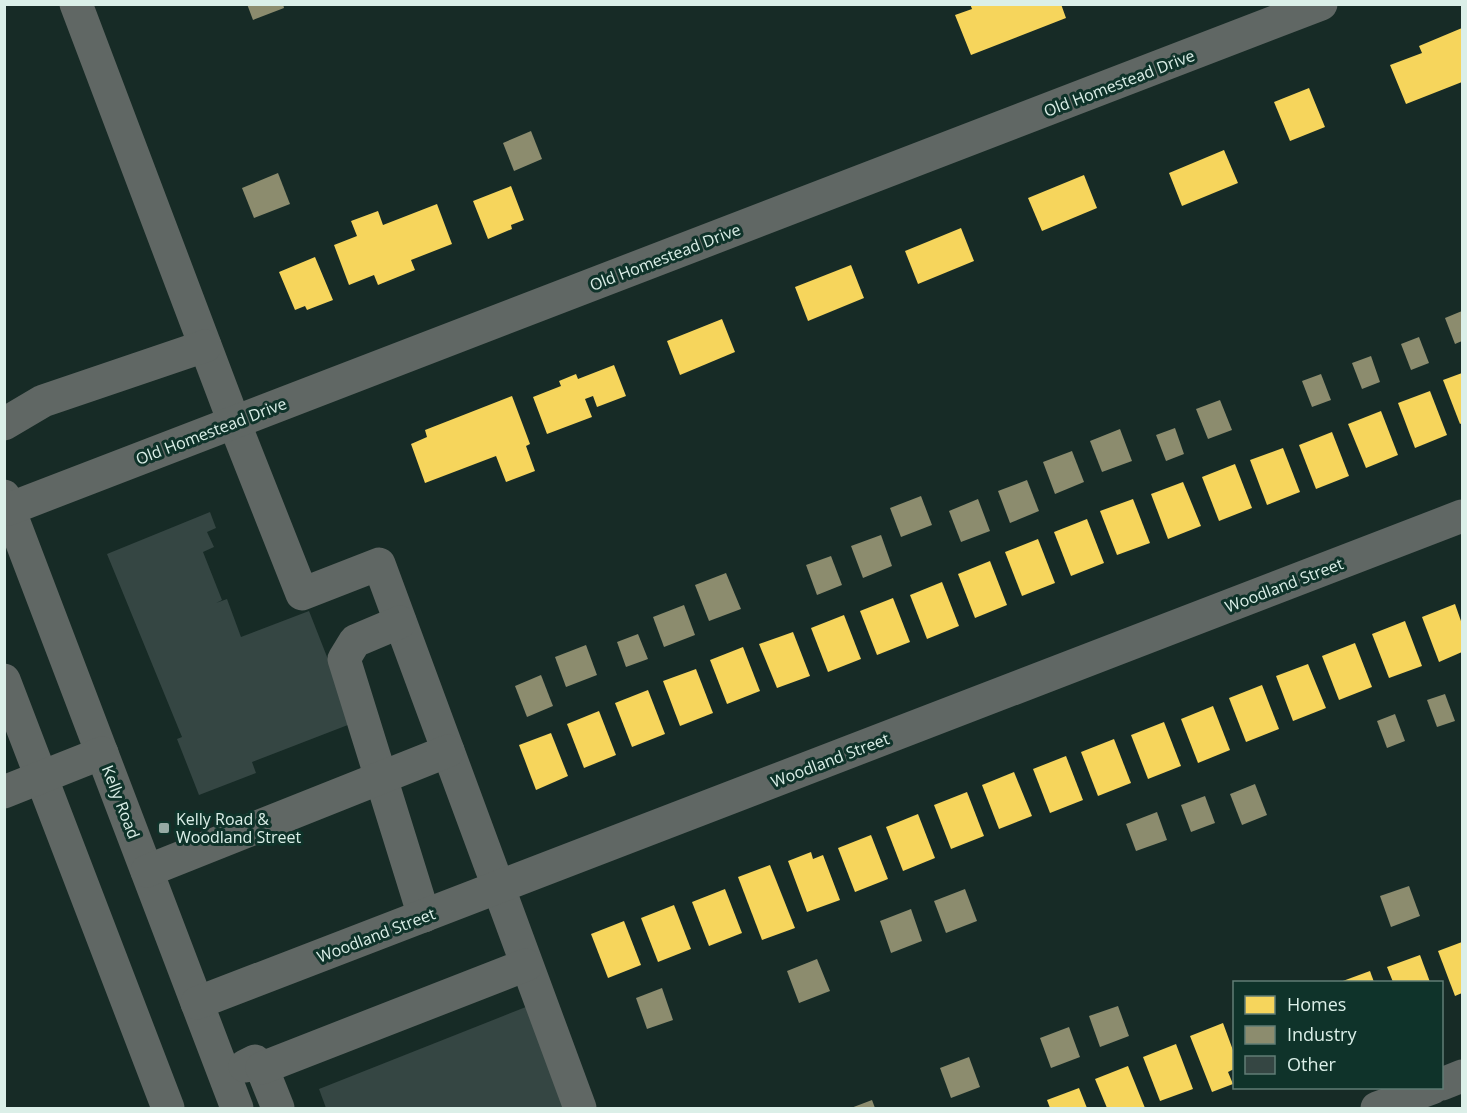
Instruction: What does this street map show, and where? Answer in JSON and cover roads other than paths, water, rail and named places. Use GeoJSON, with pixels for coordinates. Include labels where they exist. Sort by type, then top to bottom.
{"type":"FeatureCollection","features":[{"type":"Feature","properties":{"kind":"street"},"geometry":{"type":"LineString","coordinates":[[76,4],[234,422],[302,594],[379,564],[580,1108]]}},
{"type":"Feature","properties":{"kind":"street","name":"Old Homestead Drive"},"geometry":{"type":"LineString","coordinates":[[7,502],[234,422],[1321,4]]}},
{"type":"Feature","properties":{"kind":"street"},"geometry":{"type":"LineString","coordinates":[[6,419],[43,401],[205,346]]}},
{"type":"Feature","properties":{"kind":"street","name":"Kelly Road"},"geometry":{"type":"LineString","coordinates":[[7,502],[237,1108]]}},
{"type":"Feature","properties":{"kind":"street","name":"Woodland Street"},"geometry":{"type":"LineString","coordinates":[[198,1004],[1462,516]]}},
{"type":"Feature","properties":{"kind":"street"},"geometry":{"type":"LineString","coordinates":[[400,622],[355,641],[344,659],[424,916]]}},
{"type":"Feature","properties":{"kind":"street"},"geometry":{"type":"LineString","coordinates":[[4,680],[168,1108]]}},
{"type":"Feature","properties":{"kind":"street"},"geometry":{"type":"LineString","coordinates":[[147,871],[448,751]]}},
{"type":"Feature","properties":{"kind":"street"},"geometry":{"type":"LineString","coordinates":[[4,792],[102,753]]}},
{"type":"Feature","properties":{"kind":"street"},"geometry":{"type":"LineString","coordinates":[[262,1068],[526,965]]}},
{"type":"Feature","properties":{"kind":"street"},"geometry":{"type":"LineString","coordinates":[[224,1075],[255,1062],[262,1068],[278,1108]]}},
{"type":"Feature","properties":{"kind":"street"},"geometry":{"type":"LineString","coordinates":[[1443,1084],[1462,1076]]}},
{"type":"Feature","properties":{"kind":"street"},"geometry":{"type":"LineString","coordinates":[[1377,1108],[1429,1089]]}},
{"type":"Feature","properties":{"kind":"place","name":"Kelly Road & Woodland Street"},"geometry":{"type":"Point","coordinates":[164,828]}}]}
